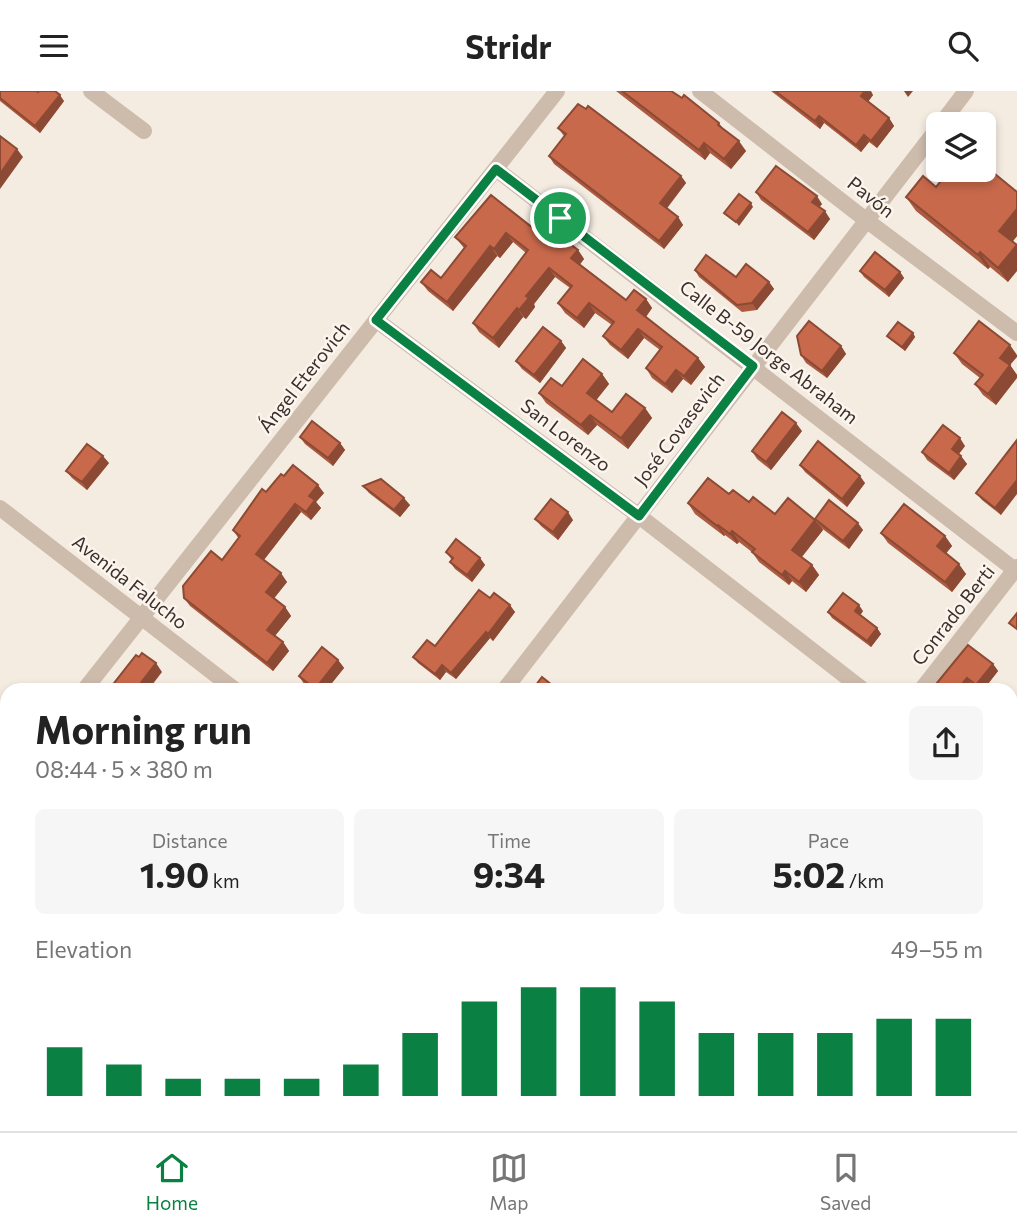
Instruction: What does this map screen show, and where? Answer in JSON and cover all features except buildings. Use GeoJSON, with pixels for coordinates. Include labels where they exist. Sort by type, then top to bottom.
{"type":"FeatureCollection","features":[{"type":"Feature","properties":{"kind":"street"},"geometry":{"type":"LineString","coordinates":[[91,91],[144,131]]}},
{"type":"Feature","properties":{"kind":"street","name":"Ángel Eterovich"},"geometry":{"type":"LineString","coordinates":[[90,683],[557,91]]}},
{"type":"Feature","properties":{"kind":"street","name":"Pavón"},"geometry":{"type":"LineString","coordinates":[[701,91],[1017,333]]}},
{"type":"Feature","properties":{"kind":"street","name":"José Covasevich"},"geometry":{"type":"LineString","coordinates":[[950,112],[966,91]]}},
{"type":"Feature","properties":{"kind":"street","name":"José Covasevich"},"geometry":{"type":"LineString","coordinates":[[510,683],[926,143]]}},
{"type":"Feature","properties":{"kind":"street","name":"Calle B-59 Jorge Abraham"},"geometry":{"type":"LineString","coordinates":[[496,169],[1016,568]]}},
{"type":"Feature","properties":{"kind":"street","name":"San Lorenzo"},"geometry":{"type":"LineString","coordinates":[[376,320],[639,516],[854,683]]}},
{"type":"Feature","properties":{"kind":"street","name":"Avenida Falucho"},"geometry":{"type":"LineString","coordinates":[[0,507],[226,683]]}},
{"type":"Feature","properties":{"kind":"street","name":"Conrado Berti"},"geometry":{"type":"LineString","coordinates":[[927,683],[1016,568]]}},
{"type":"Feature","properties":{"kind":"route"},"geometry":{"type":"LineString","coordinates":[[496,169],[560,218],[753,366],[639,516],[376,320],[496,169]]}}]}
